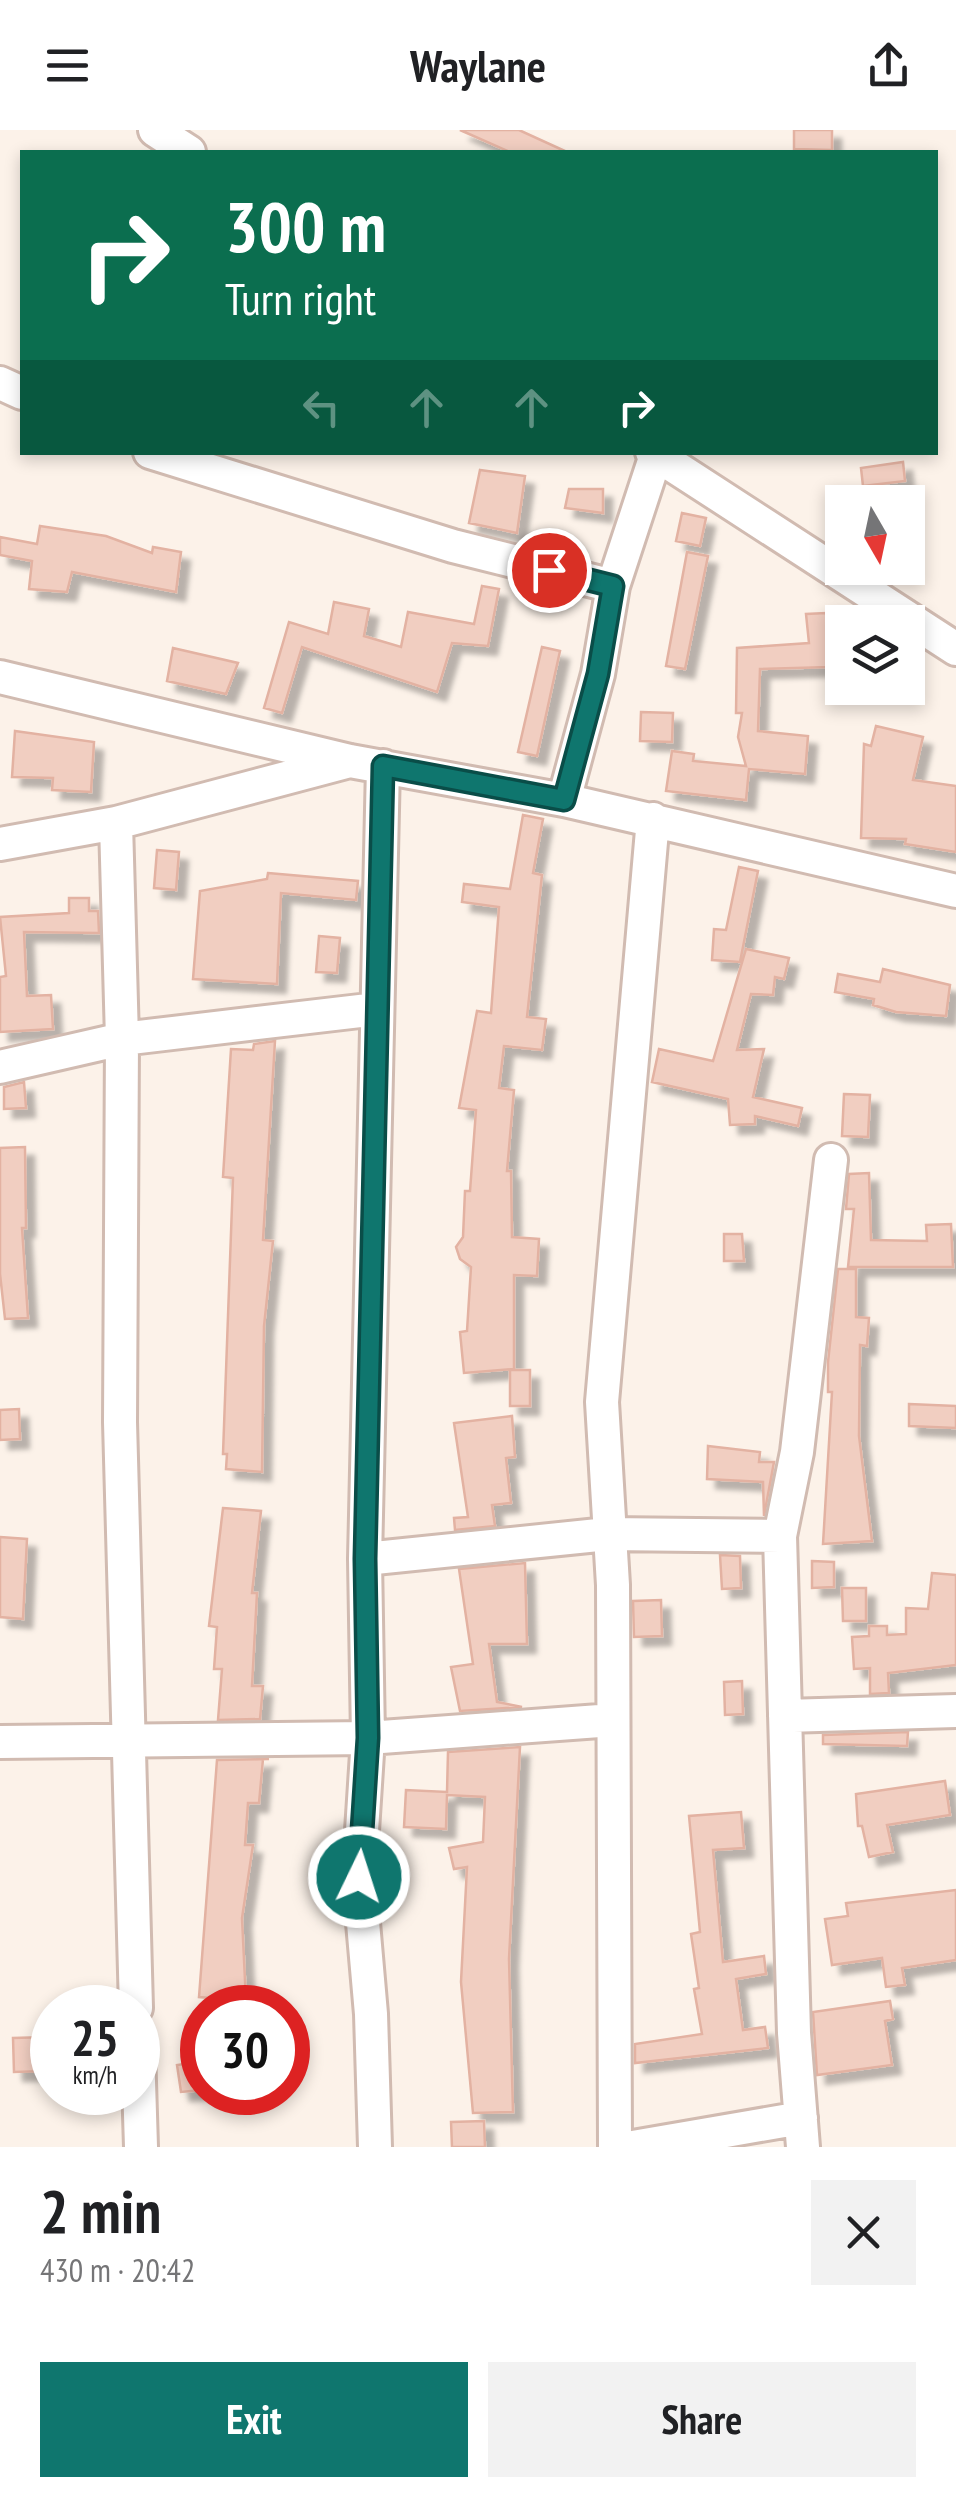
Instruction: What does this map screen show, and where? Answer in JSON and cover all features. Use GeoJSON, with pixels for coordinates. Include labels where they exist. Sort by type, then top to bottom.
{"type":"FeatureCollection","features":[{"type":"Feature","properties":{"kind":"street"},"geometry":{"type":"LineString","coordinates":[[155,130],[185,150]]}},
{"type":"Feature","properties":{"kind":"street"},"geometry":{"type":"LineString","coordinates":[[160,455],[453,546],[613,586]]}},
{"type":"Feature","properties":{"kind":"street"},"geometry":{"type":"LineString","coordinates":[[564,800],[598,674],[613,586],[654,455]]}},
{"type":"Feature","properties":{"kind":"street"},"geometry":{"type":"LineString","coordinates":[[656,455],[956,649]]}},
{"type":"Feature","properties":{"kind":"street"},"geometry":{"type":"LineString","coordinates":[[0,677],[367,763],[653,819],[956,891]]}},
{"type":"Feature","properties":{"kind":"street"},"geometry":{"type":"LineString","coordinates":[[0,844],[116,823],[367,763]]}},
{"type":"Feature","properties":{"kind":"street"},"geometry":{"type":"LineString","coordinates":[[367,763],[378,1009],[365,1559],[368,1738],[359,1877],[371,2014],[375,2147]]}},
{"type":"Feature","properties":{"kind":"street"},"geometry":{"type":"LineString","coordinates":[[614,2147],[613,1720],[603,1371],[653,819]]}},
{"type":"Feature","properties":{"kind":"street"},"geometry":{"type":"LineString","coordinates":[[116,823],[122,1039],[120,1422],[135,1985]]}},
{"type":"Feature","properties":{"kind":"street"},"geometry":{"type":"LineString","coordinates":[[0,1067],[122,1039],[378,1009]]}},
{"type":"Feature","properties":{"kind":"street"},"geometry":{"type":"LineString","coordinates":[[634,2147],[802,2133],[780,1536],[797,1452],[831,1160]]}},
{"type":"Feature","properties":{"kind":"street"},"geometry":{"type":"LineString","coordinates":[[365,1559],[608,1534],[780,1536]]}},
{"type":"Feature","properties":{"kind":"street"},"geometry":{"type":"LineString","coordinates":[[785,1716],[956,1711]]}},
{"type":"Feature","properties":{"kind":"street"},"geometry":{"type":"LineString","coordinates":[[0,1742],[126,1744],[368,1738],[613,1720]]}},
{"type":"Feature","properties":{"kind":"street"},"geometry":{"type":"LineString","coordinates":[[140,2115],[141,2147]]}},
{"type":"Feature","properties":{"kind":"building"},"geometry":{"type":"Polygon","coordinates":[[[460,130],[519,130],[563,150],[505,150],[460,130]]]}},
{"type":"Feature","properties":{"kind":"building"},"geometry":{"type":"Polygon","coordinates":[[[794,130],[832,130],[832,150],[794,149],[794,130]]]}},
{"type":"Feature","properties":{"kind":"building"},"geometry":{"type":"Polygon","coordinates":[[[903,462],[905,481],[863,485],[861,468],[903,462]]]}},
{"type":"Feature","properties":{"kind":"building"},"geometry":{"type":"Polygon","coordinates":[[[480,470],[525,476],[517,533],[469,523],[480,470]]]}},
{"type":"Feature","properties":{"kind":"building"},"geometry":{"type":"Polygon","coordinates":[[[569,489],[603,489],[603,513],[565,508],[569,489]]]}},
{"type":"Feature","properties":{"kind":"building"},"geometry":{"type":"Polygon","coordinates":[[[682,513],[706,518],[700,546],[676,541],[682,513]]]}},
{"type":"Feature","properties":{"kind":"building"},"geometry":{"type":"Polygon","coordinates":[[[40,526],[106,536],[152,553],[153,547],[181,552],[176,592],[72,572],[67,592],[29,589],[32,561],[0,555],[0,537],[37,544],[40,526]]]}},
{"type":"Feature","properties":{"kind":"building"},"geometry":{"type":"Polygon","coordinates":[[[687,552],[708,556],[685,669],[666,666],[687,552]]]}},
{"type":"Feature","properties":{"kind":"building"},"geometry":{"type":"Polygon","coordinates":[[[482,586],[499,589],[488,646],[452,643],[437,692],[302,647],[282,713],[264,708],[289,622],[328,634],[334,602],[369,609],[364,636],[401,647],[408,612],[474,624],[482,586]]]}},
{"type":"Feature","properties":{"kind":"building"},"geometry":{"type":"Polygon","coordinates":[[[825,613],[825,667],[760,669],[758,731],[808,736],[805,774],[749,769],[746,800],[666,791],[672,751],[694,754],[693,761],[746,766],[738,737],[742,713],[736,713],[737,648],[809,643],[806,614],[825,613]]]}},
{"type":"Feature","properties":{"kind":"building"},"geometry":{"type":"Polygon","coordinates":[[[542,647],[560,651],[537,756],[518,752],[542,647]]]}},
{"type":"Feature","properties":{"kind":"building"},"geometry":{"type":"Polygon","coordinates":[[[173,648],[238,663],[226,694],[167,681],[173,648]]]}},
{"type":"Feature","properties":{"kind":"building"},"geometry":{"type":"Polygon","coordinates":[[[641,712],[673,713],[672,742],[640,741],[641,712]]]}},
{"type":"Feature","properties":{"kind":"building"},"geometry":{"type":"Polygon","coordinates":[[[876,726],[923,737],[913,780],[956,786],[956,852],[905,844],[906,839],[861,838],[864,744],[871,746],[876,726]]]}},
{"type":"Feature","properties":{"kind":"building"},"geometry":{"type":"Polygon","coordinates":[[[15,731],[94,742],[91,792],[52,790],[53,778],[12,777],[15,731]]]}},
{"type":"Feature","properties":{"kind":"building"},"geometry":{"type":"Polygon","coordinates":[[[523,815],[543,819],[533,873],[542,875],[527,1017],[546,1019],[542,1050],[504,1046],[499,1088],[514,1090],[507,1171],[511,1171],[512,1237],[539,1239],[537,1276],[514,1275],[514,1369],[464,1373],[460,1332],[467,1331],[471,1267],[460,1259],[456,1247],[463,1237],[465,1191],[470,1191],[476,1110],[459,1108],[477,1011],[491,1013],[499,907],[462,902],[464,884],[510,889],[523,815]]]}},
{"type":"Feature","properties":{"kind":"building"},"geometry":{"type":"Polygon","coordinates":[[[157,850],[179,852],[176,890],[154,888],[157,850]]]}},
{"type":"Feature","properties":{"kind":"building"},"geometry":{"type":"Polygon","coordinates":[[[739,867],[758,871],[740,962],[712,960],[714,929],[726,930],[739,867]]]}},
{"type":"Feature","properties":{"kind":"building"},"geometry":{"type":"Polygon","coordinates":[[[268,873],[358,881],[356,900],[281,893],[277,984],[193,979],[200,891],[267,879],[268,873]]]}},
{"type":"Feature","properties":{"kind":"building"},"geometry":{"type":"Polygon","coordinates":[[[69,898],[89,898],[89,911],[98,911],[99,933],[24,932],[27,996],[51,995],[53,1029],[0,1032],[0,977],[6,976],[0,917],[69,913],[69,898]]]}},
{"type":"Feature","properties":{"kind":"building"},"geometry":{"type":"Polygon","coordinates":[[[319,936],[340,938],[337,973],[316,972],[319,936]]]}},
{"type":"Feature","properties":{"kind":"building"},"geometry":{"type":"Polygon","coordinates":[[[746,949],[789,958],[784,979],[775,977],[773,995],[751,994],[737,1050],[764,1049],[753,1097],[802,1108],[798,1126],[755,1116],[755,1124],[730,1125],[728,1099],[652,1082],[659,1049],[713,1061],[746,949]]]}},
{"type":"Feature","properties":{"kind":"building"},"geometry":{"type":"Polygon","coordinates":[[[883,969],[950,985],[946,1016],[896,1012],[873,1005],[874,999],[835,992],[838,974],[880,982],[883,969]]]}},
{"type":"Feature","properties":{"kind":"building"},"geometry":{"type":"Polygon","coordinates":[[[275,1041],[263,1240],[273,1241],[264,1326],[262,1472],[226,1469],[227,1454],[223,1454],[233,1178],[223,1177],[231,1049],[253,1050],[254,1044],[275,1041]]]}},
{"type":"Feature","properties":{"kind":"building"},"geometry":{"type":"Polygon","coordinates":[[[24,1082],[26,1108],[4,1109],[4,1087],[24,1082]]]}},
{"type":"Feature","properties":{"kind":"building"},"geometry":{"type":"Polygon","coordinates":[[[844,1094],[870,1095],[868,1137],[842,1136],[844,1094]]]}},
{"type":"Feature","properties":{"kind":"building"},"geometry":{"type":"Polygon","coordinates":[[[25,1147],[26,1228],[22,1228],[28,1318],[5,1319],[0,1274],[0,1148],[25,1147]]]}},
{"type":"Feature","properties":{"kind":"building"},"geometry":{"type":"Polygon","coordinates":[[[869,1173],[871,1240],[927,1241],[926,1225],[951,1224],[953,1267],[848,1267],[854,1209],[846,1209],[849,1174],[869,1173]]]}},
{"type":"Feature","properties":{"kind":"building"},"geometry":{"type":"Polygon","coordinates":[[[724,1234],[742,1234],[744,1261],[724,1261],[724,1234]]]}},
{"type":"Feature","properties":{"kind":"building"},"geometry":{"type":"Polygon","coordinates":[[[838,1269],[856,1269],[856,1317],[869,1318],[867,1346],[860,1345],[859,1436],[872,1541],[823,1544],[832,1392],[828,1392],[828,1362],[838,1269]]]}},
{"type":"Feature","properties":{"kind":"building"},"geometry":{"type":"Polygon","coordinates":[[[510,1370],[530,1370],[530,1406],[510,1406],[510,1370]]]}},
{"type":"Feature","properties":{"kind":"building"},"geometry":{"type":"Polygon","coordinates":[[[909,1404],[956,1406],[956,1428],[909,1426],[909,1404]]]}},
{"type":"Feature","properties":{"kind":"building"},"geometry":{"type":"Polygon","coordinates":[[[19,1409],[20,1439],[0,1440],[0,1410],[19,1409]]]}},
{"type":"Feature","properties":{"kind":"building"},"geometry":{"type":"Polygon","coordinates":[[[512,1416],[515,1457],[506,1458],[511,1503],[492,1505],[495,1526],[455,1530],[454,1518],[468,1517],[454,1423],[512,1416]]]}},
{"type":"Feature","properties":{"kind":"building"},"geometry":{"type":"Polygon","coordinates":[[[708,1446],[760,1452],[759,1462],[774,1462],[764,1516],[763,1482],[707,1479],[708,1446]]]}},
{"type":"Feature","properties":{"kind":"building"},"geometry":{"type":"Polygon","coordinates":[[[223,1508],[261,1511],[252,1593],[257,1593],[252,1686],[263,1686],[260,1719],[218,1720],[222,1669],[214,1669],[217,1627],[209,1626],[223,1508]]]}},
{"type":"Feature","properties":{"kind":"building"},"geometry":{"type":"Polygon","coordinates":[[[0,1537],[27,1539],[23,1619],[0,1617],[0,1537]]]}},
{"type":"Feature","properties":{"kind":"building"},"geometry":{"type":"Polygon","coordinates":[[[720,1555],[740,1556],[741,1588],[722,1589],[720,1555]]]}},
{"type":"Feature","properties":{"kind":"building"},"geometry":{"type":"Polygon","coordinates":[[[812,1561],[834,1562],[834,1587],[812,1588],[812,1561]]]}},
{"type":"Feature","properties":{"kind":"building"},"geometry":{"type":"Polygon","coordinates":[[[525,1563],[527,1644],[489,1644],[497,1702],[522,1707],[460,1711],[451,1667],[473,1664],[459,1569],[525,1563]]]}},
{"type":"Feature","properties":{"kind":"building"},"geometry":{"type":"Polygon","coordinates":[[[932,1573],[956,1575],[956,1665],[888,1673],[889,1693],[870,1694],[870,1668],[854,1669],[852,1637],[869,1636],[869,1626],[887,1626],[887,1635],[906,1634],[906,1608],[928,1609],[932,1573]]]}},
{"type":"Feature","properties":{"kind":"building"},"geometry":{"type":"Polygon","coordinates":[[[842,1588],[866,1588],[866,1621],[843,1621],[842,1588]]]}},
{"type":"Feature","properties":{"kind":"building"},"geometry":{"type":"Polygon","coordinates":[[[661,1600],[662,1636],[634,1637],[633,1601],[661,1600]]]}},
{"type":"Feature","properties":{"kind":"building"},"geometry":{"type":"Polygon","coordinates":[[[742,1681],[743,1714],[725,1715],[724,1682],[742,1681]]]}},
{"type":"Feature","properties":{"kind":"building"},"geometry":{"type":"Polygon","coordinates":[[[908,1732],[907,1746],[823,1744],[823,1735],[908,1732]]]}},
{"type":"Feature","properties":{"kind":"building"},"geometry":{"type":"Polygon","coordinates":[[[520,1747],[509,1959],[513,2112],[473,2113],[461,1982],[467,1867],[454,1869],[449,1848],[483,1842],[485,1797],[447,1795],[446,1829],[404,1827],[406,1790],[447,1792],[448,1752],[520,1747]]]}},
{"type":"Feature","properties":{"kind":"building"},"geometry":{"type":"Polygon","coordinates":[[[263,1759],[259,1803],[248,1803],[245,1845],[253,1845],[242,1918],[245,1985],[200,1985],[217,1760],[263,1759]]]}},
{"type":"Feature","properties":{"kind":"building"},"geometry":{"type":"Polygon","coordinates":[[[945,1781],[950,1815],[887,1825],[893,1852],[869,1857],[862,1826],[858,1826],[856,1794],[945,1781]]]}},
{"type":"Feature","properties":{"kind":"building"},"geometry":{"type":"Polygon","coordinates":[[[741,1812],[744,1848],[713,1850],[723,1962],[764,1956],[766,1974],[736,1979],[743,2030],[765,2027],[768,2048],[635,2063],[635,2044],[702,2034],[694,1989],[699,1988],[691,1934],[700,1932],[689,1816],[741,1812]]]}},
{"type":"Feature","properties":{"kind":"building"},"geometry":{"type":"Polygon","coordinates":[[[956,1890],[956,1960],[902,1968],[905,1985],[886,1987],[882,1958],[832,1965],[825,1919],[848,1916],[846,1903],[956,1890]]]}},
{"type":"Feature","properties":{"kind":"building"},"geometry":{"type":"Polygon","coordinates":[[[890,2001],[893,2019],[885,2021],[892,2065],[817,2075],[813,2012],[890,2001]]]}},
{"type":"Feature","properties":{"kind":"building"},"geometry":{"type":"Polygon","coordinates":[[[13,2038],[30,2038],[30,2072],[14,2072],[13,2038]]]}},
{"type":"Feature","properties":{"kind":"building"},"geometry":{"type":"Polygon","coordinates":[[[484,2121],[485,2147],[452,2147],[451,2122],[484,2121]]]}},
{"type":"Feature","properties":{"kind":"route"},"geometry":{"type":"LineString","coordinates":[[359,1877],[368,1738],[365,1559],[383,766],[564,800],[598,674],[613,586],[549,570]]}}]}
